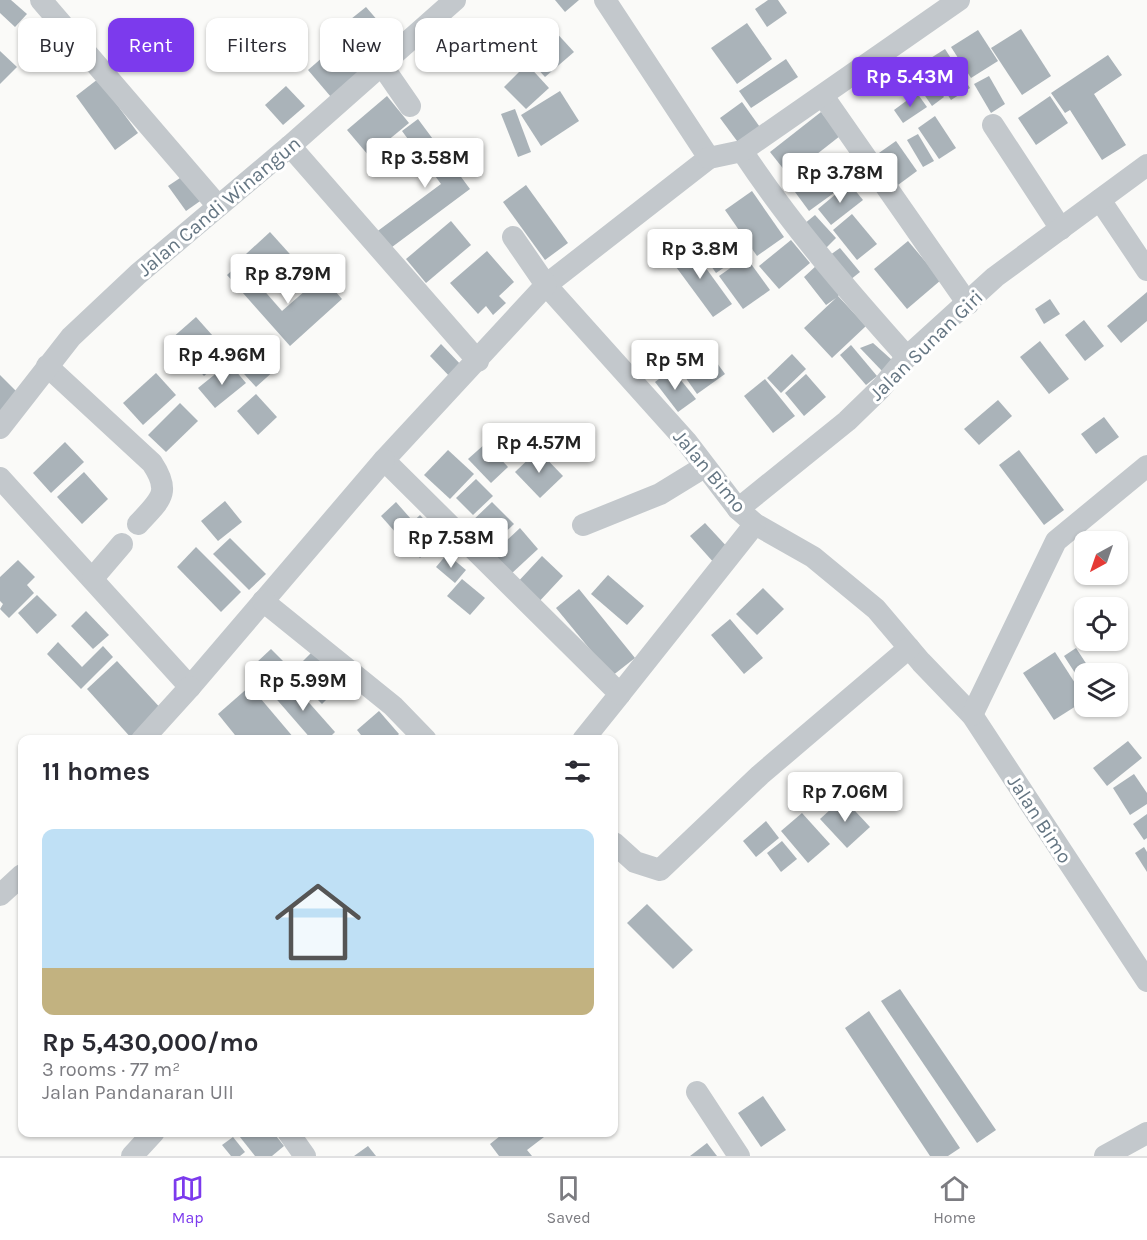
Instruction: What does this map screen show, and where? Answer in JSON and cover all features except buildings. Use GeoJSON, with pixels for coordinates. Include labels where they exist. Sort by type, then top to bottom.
{"type":"FeatureCollection","features":[{"type":"Feature","properties":{"kind":"street"},"geometry":{"type":"LineString","coordinates":[[41,0],[218,206]]}},
{"type":"Feature","properties":{"kind":"street","name":"Jalan Candi Winangun"},"geometry":{"type":"LineString","coordinates":[[403,45],[455,0]]}},
{"type":"Feature","properties":{"kind":"street"},"geometry":{"type":"LineString","coordinates":[[605,0],[709,158]]}},
{"type":"Feature","properties":{"kind":"street"},"geometry":{"type":"LineString","coordinates":[[147,735],[384,460],[546,285],[709,158],[742,151],[959,0]]}},
{"type":"Feature","properties":{"kind":"street","name":"Jalan Candi Winangun"},"geometry":{"type":"LineString","coordinates":[[0,428],[71,337],[113,297],[290,146],[372,72]]}},
{"type":"Feature","properties":{"kind":"street"},"geometry":{"type":"LineString","coordinates":[[387,72],[410,106]]}},
{"type":"Feature","properties":{"kind":"street"},"geometry":{"type":"LineString","coordinates":[[823,96],[968,303]]}},
{"type":"Feature","properties":{"kind":"street"},"geometry":{"type":"LineString","coordinates":[[993,125],[1061,229]]}},
{"type":"Feature","properties":{"kind":"street"},"geometry":{"type":"LineString","coordinates":[[290,146],[478,361]]}},
{"type":"Feature","properties":{"kind":"street"},"geometry":{"type":"LineString","coordinates":[[742,151],[776,202],[818,256],[907,357]]}},
{"type":"Feature","properties":{"kind":"street","name":"Jalan Sunan Giri"},"geometry":{"type":"LineString","coordinates":[[587,735],[620,694],[746,516],[881,388],[907,357],[995,278],[1147,165]]}},
{"type":"Feature","properties":{"kind":"street"},"geometry":{"type":"LineString","coordinates":[[1100,200],[1147,270]]}},
{"type":"Feature","properties":{"kind":"street","name":"Jalan Bimo"},"geometry":{"type":"LineString","coordinates":[[513,237],[546,285],[686,441],[704,467],[746,516],[813,557],[876,609],[972,715],[1147,981]]}},
{"type":"Feature","properties":{"kind":"street"},"geometry":{"type":"LineString","coordinates":[[47,366],[152,463],[162,477],[164,488],[160,500],[138,524]]}},
{"type":"Feature","properties":{"kind":"street"},"geometry":{"type":"LineString","coordinates":[[384,460],[620,694]]}},
{"type":"Feature","properties":{"kind":"street"},"geometry":{"type":"LineString","coordinates":[[972,715],[1056,541],[1147,466]]}},
{"type":"Feature","properties":{"kind":"street"},"geometry":{"type":"LineString","coordinates":[[583,525],[660,494],[704,467]]}},
{"type":"Feature","properties":{"kind":"street"},"geometry":{"type":"LineString","coordinates":[[0,478],[190,687]]}},
{"type":"Feature","properties":{"kind":"street"},"geometry":{"type":"LineString","coordinates":[[93,578],[122,544]]}},
{"type":"Feature","properties":{"kind":"street"},"geometry":{"type":"LineString","coordinates":[[263,601],[393,706],[421,735]]}},
{"type":"Feature","properties":{"kind":"street"},"geometry":{"type":"LineString","coordinates":[[618,847],[635,862],[660,870],[760,775],[909,648]]}},
{"type":"Feature","properties":{"kind":"street"},"geometry":{"type":"LineString","coordinates":[[0,895],[18,879]]}},
{"type":"Feature","properties":{"kind":"street"},"geometry":{"type":"LineString","coordinates":[[697,1092],[739,1156]]}},
{"type":"Feature","properties":{"kind":"street"},"geometry":{"type":"LineString","coordinates":[[1105,1156],[1147,1133]]}},
{"type":"Feature","properties":{"kind":"street"},"geometry":{"type":"LineString","coordinates":[[132,1156],[149,1137]]}},
{"type":"Feature","properties":{"kind":"street"},"geometry":{"type":"LineString","coordinates":[[292,1137],[305,1156]]}}]}
